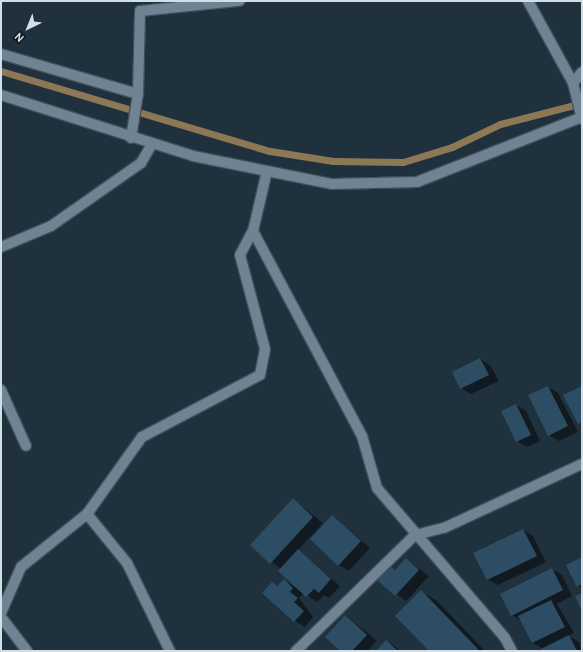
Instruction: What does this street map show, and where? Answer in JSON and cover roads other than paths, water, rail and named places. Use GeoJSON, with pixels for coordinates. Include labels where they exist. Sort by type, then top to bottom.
{"type":"FeatureCollection","features":[{"type":"Feature","properties":{"kind":"street"},"geometry":{"type":"LineString","coordinates":[[131,138],[138,94],[140,11],[239,1]]}},
{"type":"Feature","properties":{"kind":"street"},"geometry":{"type":"LineString","coordinates":[[1,95],[131,138],[193,156],[332,184],[417,182],[582,118],[573,83],[528,1]]}},
{"type":"Feature","properties":{"kind":"street"},"geometry":{"type":"LineString","coordinates":[[1,54],[138,94]]}},
{"type":"Feature","properties":{"kind":"street"},"geometry":{"type":"LineString","coordinates":[[573,83],[582,72]]}},
{"type":"Feature","properties":{"kind":"street"},"geometry":{"type":"LineString","coordinates":[[1,247],[51,226],[141,163],[152,144]]}},
{"type":"Feature","properties":{"kind":"street"},"geometry":{"type":"LineString","coordinates":[[1,613],[21,568],[87,514],[142,438],[260,375],[265,349],[240,255],[253,231],[267,171]]}},
{"type":"Feature","properties":{"kind":"street"},"geometry":{"type":"LineString","coordinates":[[253,231],[362,436],[377,488],[415,535],[505,638],[512,651]]}},
{"type":"Feature","properties":{"kind":"street"},"geometry":{"type":"LineString","coordinates":[[1,390],[26,446]]}},
{"type":"Feature","properties":{"kind":"street"},"geometry":{"type":"LineString","coordinates":[[298,650],[415,535],[444,528],[582,464]]}},
{"type":"Feature","properties":{"kind":"street"},"geometry":{"type":"LineString","coordinates":[[87,514],[126,563],[170,651]]}},
{"type":"Feature","properties":{"kind":"street"},"geometry":{"type":"LineString","coordinates":[[1,617],[27,651]]}},
{"type":"Feature","properties":{"kind":"waterway"},"geometry":{"type":"LineString","coordinates":[[1,71],[270,151],[333,161],[403,162],[452,147],[500,124],[582,103]]}}]}
